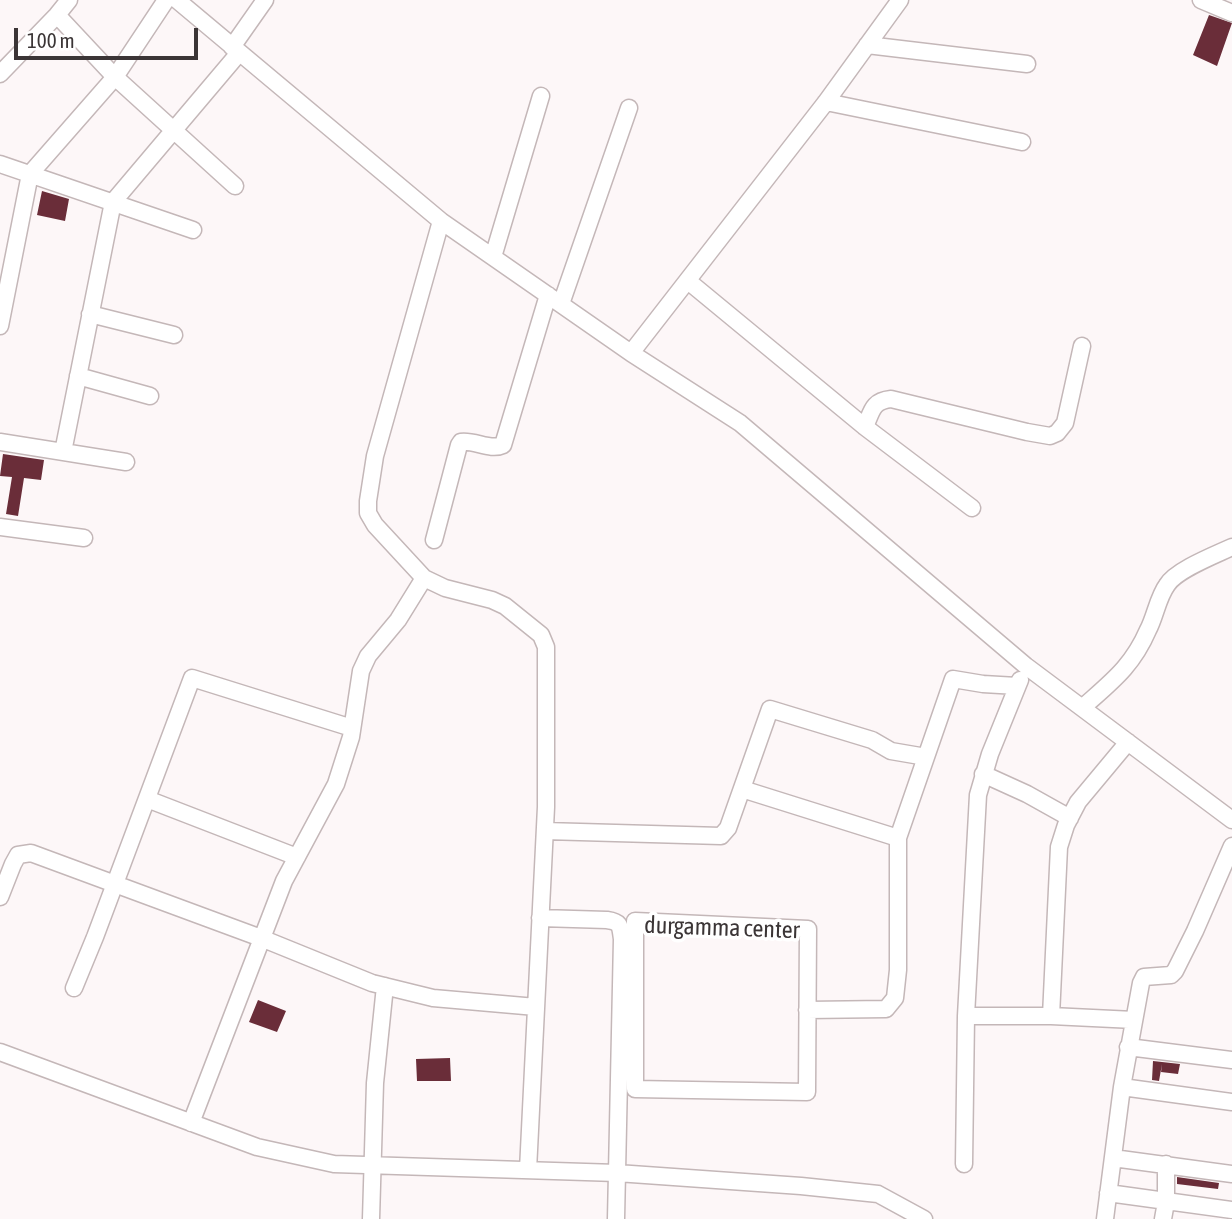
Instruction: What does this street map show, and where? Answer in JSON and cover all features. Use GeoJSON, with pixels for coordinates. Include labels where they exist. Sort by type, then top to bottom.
{"type":"FeatureCollection","features":[{"type":"Feature","properties":{"kind":"street"},"geometry":{"type":"LineString","coordinates":[[0,74],[69,0]]}},
{"type":"Feature","properties":{"kind":"street"},"geometry":{"type":"LineString","coordinates":[[0,326],[30,174],[114,77],[166,0]]}},
{"type":"Feature","properties":{"kind":"street"},"geometry":{"type":"LineString","coordinates":[[177,0],[441,220],[631,353],[740,423],[1026,666],[1232,820]]}},
{"type":"Feature","properties":{"kind":"street"},"geometry":{"type":"LineString","coordinates":[[62,452],[113,202],[236,50],[265,0]]}},
{"type":"Feature","properties":{"kind":"street"},"geometry":{"type":"LineString","coordinates":[[631,353],[825,102],[900,0]]}},
{"type":"Feature","properties":{"kind":"street"},"geometry":{"type":"LineString","coordinates":[[1201,0],[1232,13]]}},
{"type":"Feature","properties":{"kind":"street"},"geometry":{"type":"LineString","coordinates":[[57,15],[114,77],[235,186]]}},
{"type":"Feature","properties":{"kind":"street"},"geometry":{"type":"LineString","coordinates":[[867,46],[1027,64]]}},
{"type":"Feature","properties":{"kind":"street"},"geometry":{"type":"LineString","coordinates":[[493,257],[541,96]]}},
{"type":"Feature","properties":{"kind":"street"},"geometry":{"type":"LineString","coordinates":[[825,102],[1022,142]]}},
{"type":"Feature","properties":{"kind":"street"},"geometry":{"type":"LineString","coordinates":[[434,540],[461,442],[497,448],[503,445],[554,300],[629,108]]}},
{"type":"Feature","properties":{"kind":"street"},"geometry":{"type":"LineString","coordinates":[[0,164],[193,230]]}},
{"type":"Feature","properties":{"kind":"street"},"geometry":{"type":"LineString","coordinates":[[441,220],[375,456],[368,513],[375,525],[424,578],[445,589],[492,600],[505,606],[541,635],[546,647],[545,831],[528,1170]]}},
{"type":"Feature","properties":{"kind":"street"},"geometry":{"type":"LineString","coordinates":[[688,281],[865,427],[972,508]]}},
{"type":"Feature","properties":{"kind":"street"},"geometry":{"type":"LineString","coordinates":[[90,314],[174,335]]}},
{"type":"Feature","properties":{"kind":"street"},"geometry":{"type":"LineString","coordinates":[[865,427],[875,404],[891,399],[1051,436],[1065,423],[1082,346]]}},
{"type":"Feature","properties":{"kind":"street"},"geometry":{"type":"LineString","coordinates":[[78,376],[150,396]]}},
{"type":"Feature","properties":{"kind":"street"},"geometry":{"type":"LineString","coordinates":[[0,442],[126,462]]}},
{"type":"Feature","properties":{"kind":"street"},"geometry":{"type":"LineString","coordinates":[[0,527],[84,538]]}},
{"type":"Feature","properties":{"kind":"street"},"geometry":{"type":"LineString","coordinates":[[1082,708],[1135,657],[1149,630],[1166,585],[1177,574],[1232,547]]}},
{"type":"Feature","properties":{"kind":"street"},"geometry":{"type":"LineString","coordinates":[[191,1122],[284,881],[336,784],[352,728],[361,671],[368,656],[398,620],[424,578]]}},
{"type":"Feature","properties":{"kind":"street"},"geometry":{"type":"LineString","coordinates":[[964,1164],[966,1016],[978,795],[1007,709],[1026,666]]}},
{"type":"Feature","properties":{"kind":"street"},"geometry":{"type":"LineString","coordinates":[[74,988],[192,678],[352,728]]}},
{"type":"Feature","properties":{"kind":"street"},"geometry":{"type":"LineString","coordinates":[[807,1010],[887,1009],[895,998],[898,970],[898,838],[953,679],[1017,686]]}},
{"type":"Feature","properties":{"kind":"street"},"geometry":{"type":"LineString","coordinates":[[545,831],[721,836],[728,828],[770,709],[872,740],[891,751],[926,757]]}},
{"type":"Feature","properties":{"kind":"street"},"geometry":{"type":"LineString","coordinates":[[1051,1016],[1059,847],[1079,802],[1128,742]]}},
{"type":"Feature","properties":{"kind":"street"},"geometry":{"type":"LineString","coordinates":[[983,774],[1027,793],[1070,818]]}},
{"type":"Feature","properties":{"kind":"street"},"geometry":{"type":"LineString","coordinates":[[742,789],[898,838]]}},
{"type":"Feature","properties":{"kind":"street"},"geometry":{"type":"LineString","coordinates":[[146,799],[297,857]]}},
{"type":"Feature","properties":{"kind":"street"},"geometry":{"type":"LineString","coordinates":[[1105,1219],[1128,1047],[1141,983],[1144,977],[1171,975],[1175,971],[1232,846]]}},
{"type":"Feature","properties":{"kind":"street"},"geometry":{"type":"LineString","coordinates":[[0,897],[18,855],[32,853],[261,938],[372,983],[433,998],[536,1007]]}},
{"type":"Feature","properties":{"kind":"street"},"geometry":{"type":"LineString","coordinates":[[540,918],[607,920],[620,926],[622,939],[616,1219]]}},
{"type":"Feature","properties":{"kind":"street","name":"durgamma center"},"geometry":{"type":"LineString","coordinates":[[635,921],[808,929],[807,1010],[807,1092],[635,1089],[635,921]]}},
{"type":"Feature","properties":{"kind":"street"},"geometry":{"type":"LineString","coordinates":[[371,1219],[375,1083],[384,986]]}},
{"type":"Feature","properties":{"kind":"street"},"geometry":{"type":"LineString","coordinates":[[966,1016],[1134,1020]]}},
{"type":"Feature","properties":{"kind":"street"},"geometry":{"type":"LineString","coordinates":[[1128,1047],[1232,1060]]}},
{"type":"Feature","properties":{"kind":"street"},"geometry":{"type":"LineString","coordinates":[[0,1052],[257,1147],[334,1164],[617,1173],[801,1186],[878,1194],[924,1219]]}},
{"type":"Feature","properties":{"kind":"street"},"geometry":{"type":"LineString","coordinates":[[1122,1087],[1232,1102]]}},
{"type":"Feature","properties":{"kind":"street"},"geometry":{"type":"LineString","coordinates":[[1113,1158],[1232,1174]]}},
{"type":"Feature","properties":{"kind":"street"},"geometry":{"type":"LineString","coordinates":[[1163,1219],[1166,1164]]}},
{"type":"Feature","properties":{"kind":"street"},"geometry":{"type":"LineString","coordinates":[[1108,1193],[1232,1210]]}},
{"type":"Feature","properties":{"kind":"building"},"geometry":{"type":"Polygon","coordinates":[[[1209,15],[1232,23],[1217,66],[1193,55],[1209,15]]]}},
{"type":"Feature","properties":{"kind":"building"},"geometry":{"type":"Polygon","coordinates":[[[42,191],[69,199],[65,221],[37,215],[42,191]]]}},
{"type":"Feature","properties":{"kind":"building"},"geometry":{"type":"Polygon","coordinates":[[[3,454],[44,460],[41,480],[24,478],[18,516],[6,514],[12,477],[0,476],[3,454]]]}},
{"type":"Feature","properties":{"kind":"building"},"geometry":{"type":"Polygon","coordinates":[[[258,1000],[286,1011],[277,1032],[249,1022],[258,1000]]]}},
{"type":"Feature","properties":{"kind":"building"},"geometry":{"type":"Polygon","coordinates":[[[450,1058],[451,1081],[417,1081],[416,1059],[450,1058]]]}},
{"type":"Feature","properties":{"kind":"building"},"geometry":{"type":"Polygon","coordinates":[[[1153,1061],[1180,1064],[1178,1074],[1161,1072],[1162,1064],[1159,1081],[1152,1080],[1153,1061]]]}},
{"type":"Feature","properties":{"kind":"building"},"geometry":{"type":"Polygon","coordinates":[[[1177,1177],[1219,1183],[1218,1189],[1177,1184],[1177,1177]]]}}]}
